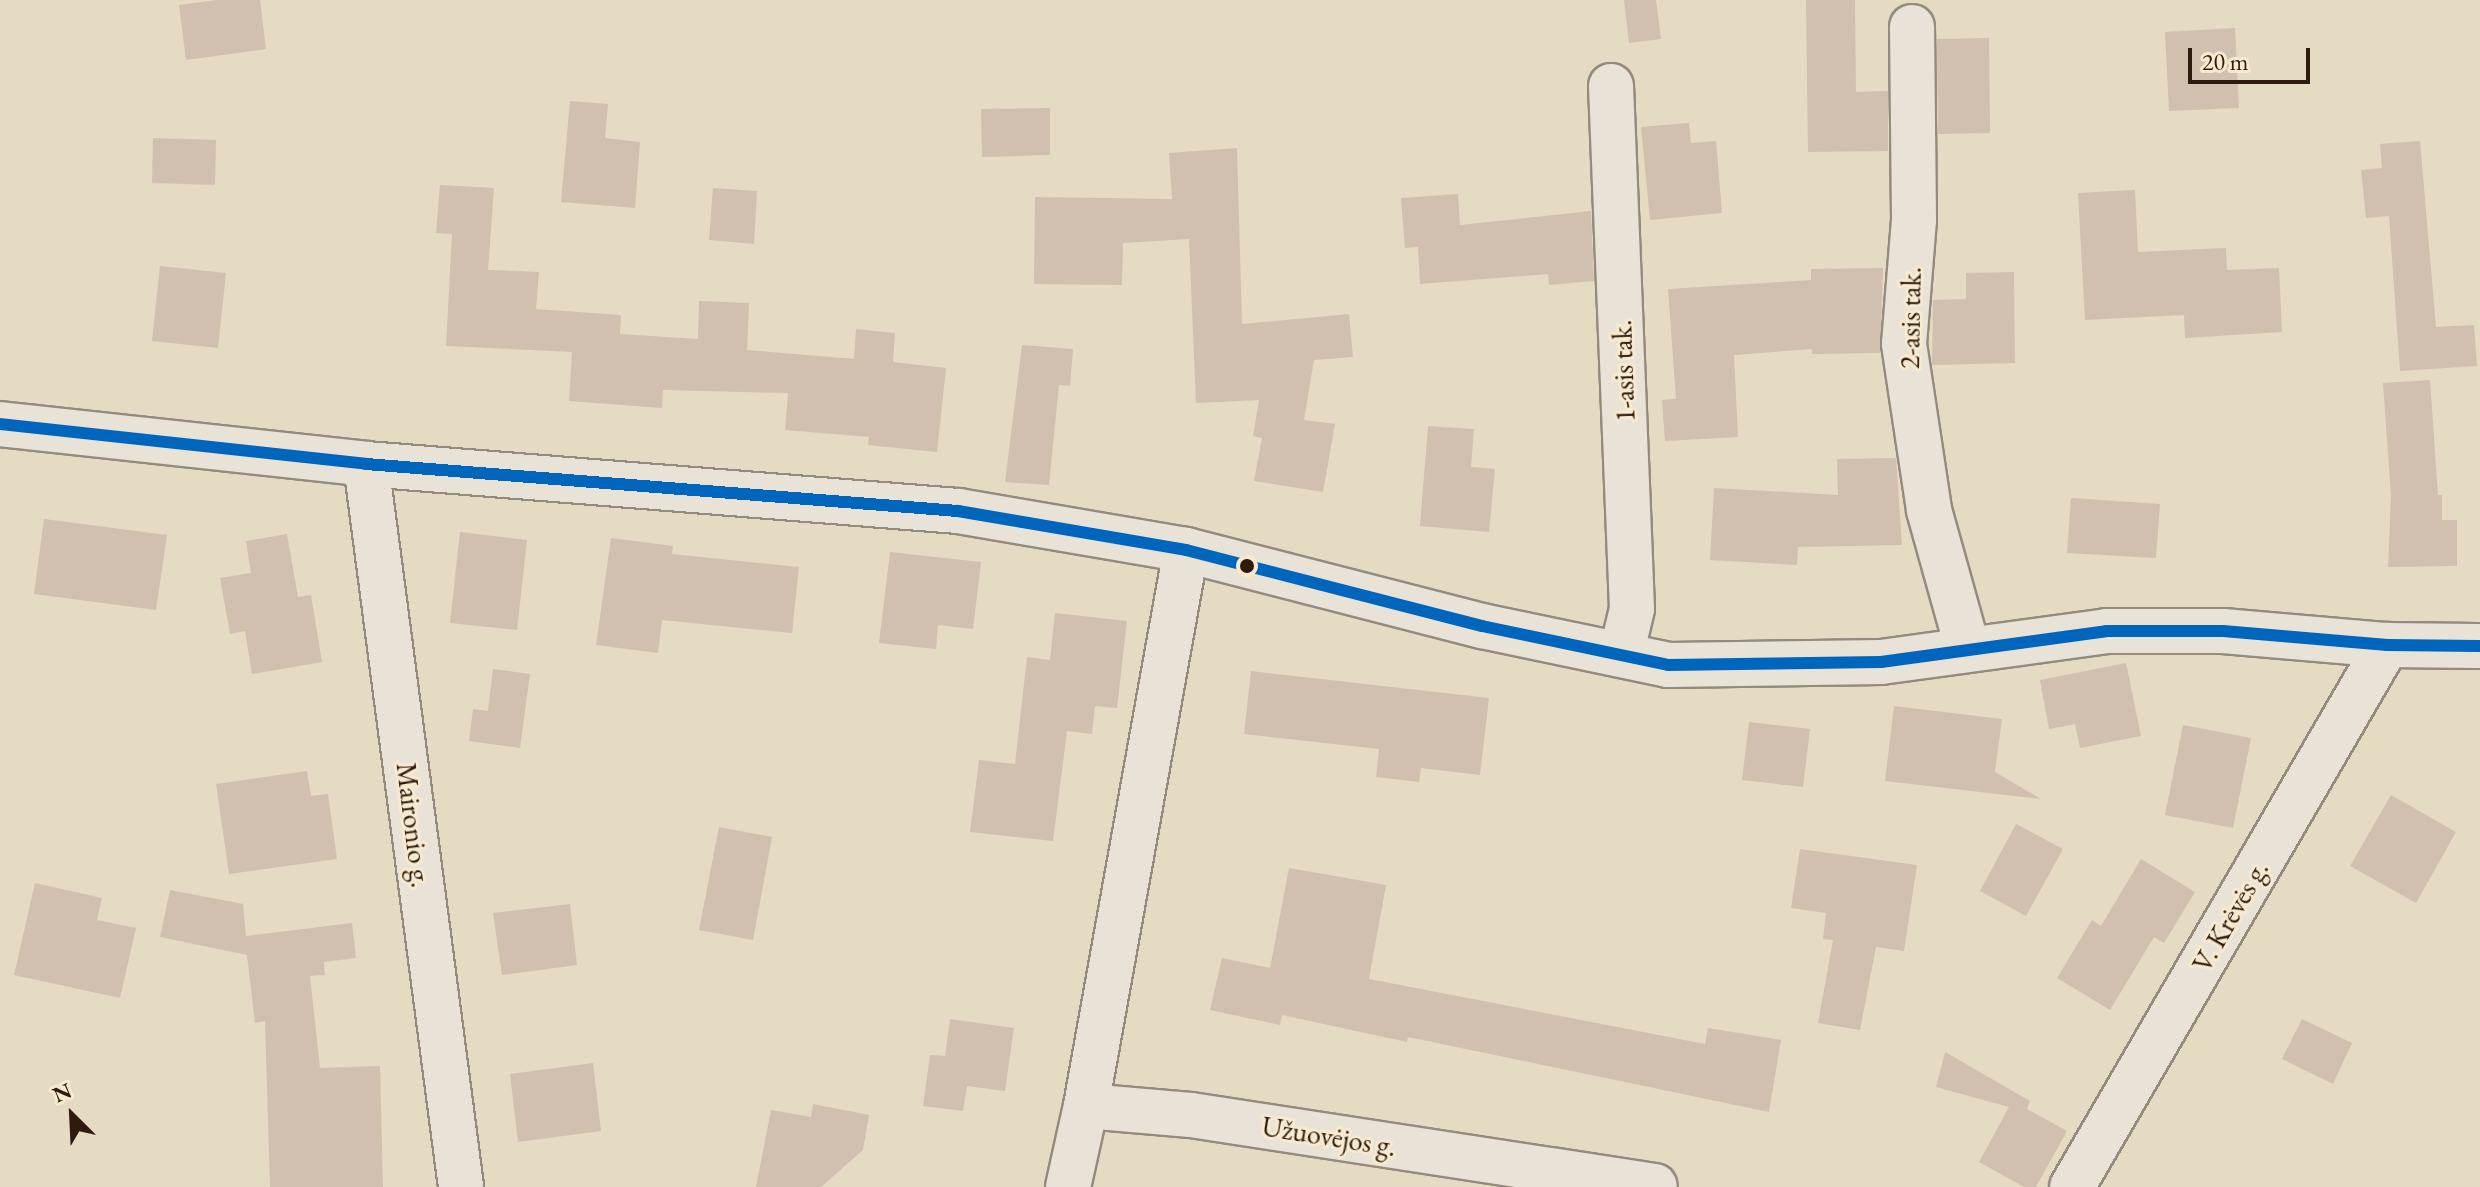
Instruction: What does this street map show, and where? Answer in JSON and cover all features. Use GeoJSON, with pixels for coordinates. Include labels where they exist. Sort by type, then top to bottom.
{"type":"FeatureCollection","features":[{"type":"Feature","properties":{"kind":"street","name":"2-asis tak."},"geometry":{"type":"LineString","coordinates":[[1912,27],[1914,220],[1904,344],[1929,510],[1968,650]]}},
{"type":"Feature","properties":{"kind":"street","name":"1-asis tak."},"geometry":{"type":"LineString","coordinates":[[1611,86],[1632,609],[1621,655]]}},
{"type":"Feature","properties":{"kind":"street"},"geometry":{"type":"LineString","coordinates":[[0,424],[366,464],[958,511],[1186,550],[1482,626],[1668,665],[1881,662],[2106,631],[2223,631],[2387,645],[2480,646]]}},
{"type":"Feature","properties":{"kind":"street","name":"Maironio g."},"geometry":{"type":"LineString","coordinates":[[366,464],[461,1187]]}},
{"type":"Feature","properties":{"kind":"street"},"geometry":{"type":"LineString","coordinates":[[1068,1187],[1086,1106],[1186,550]]}},
{"type":"Feature","properties":{"kind":"street","name":"V. Krėvės g."},"geometry":{"type":"LineString","coordinates":[[2072,1187],[2387,645]]}},
{"type":"Feature","properties":{"kind":"street","name":"Užuovėjos g."},"geometry":{"type":"LineString","coordinates":[[1086,1106],[1191,1115],[1655,1186]]}},
{"type":"Feature","properties":{"kind":"building"},"geometry":{"type":"Polygon","coordinates":[[[217,0],[260,0],[266,49],[186,60],[179,5],[217,0]]]}},
{"type":"Feature","properties":{"kind":"building"},"geometry":{"type":"Polygon","coordinates":[[[1624,0],[1656,0],[1661,39],[1629,43],[1624,0]]]}},
{"type":"Feature","properties":{"kind":"building"},"geometry":{"type":"Polygon","coordinates":[[[1806,0],[1855,0],[1856,92],[1888,91],[1888,151],[1808,152],[1806,0]]]}},
{"type":"Feature","properties":{"kind":"building"},"geometry":{"type":"Polygon","coordinates":[[[2235,28],[2239,108],[2169,111],[2165,32],[2235,28]]]}},
{"type":"Feature","properties":{"kind":"building"},"geometry":{"type":"Polygon","coordinates":[[[1989,38],[1990,133],[1938,134],[1937,39],[1989,38]]]}},
{"type":"Feature","properties":{"kind":"building"},"geometry":{"type":"Polygon","coordinates":[[[570,101],[608,104],[605,138],[640,142],[635,208],[561,202],[570,101]]]}},
{"type":"Feature","properties":{"kind":"building"},"geometry":{"type":"Polygon","coordinates":[[[1050,108],[1050,155],[982,157],[981,109],[1050,108]]]}},
{"type":"Feature","properties":{"kind":"building"},"geometry":{"type":"Polygon","coordinates":[[[1689,123],[1691,143],[1716,141],[1722,213],[1650,220],[1641,127],[1689,123]]]}},
{"type":"Feature","properties":{"kind":"building"},"geometry":{"type":"Polygon","coordinates":[[[153,138],[216,140],[215,185],[152,183],[153,138]]]}},
{"type":"Feature","properties":{"kind":"building"},"geometry":{"type":"Polygon","coordinates":[[[2420,141],[2436,327],[2474,325],[2477,366],[2400,371],[2389,216],[2366,218],[2361,170],[2382,168],[2380,144],[2420,141]]]}},
{"type":"Feature","properties":{"kind":"building"},"geometry":{"type":"Polygon","coordinates":[[[1237,148],[1242,324],[1349,314],[1353,357],[1314,360],[1304,420],[1335,424],[1323,492],[1254,481],[1262,438],[1253,436],[1259,400],[1196,403],[1189,239],[1123,243],[1122,285],[1034,284],[1035,197],[1172,199],[1169,153],[1237,148]]]}},
{"type":"Feature","properties":{"kind":"building"},"geometry":{"type":"Polygon","coordinates":[[[440,185],[494,188],[488,270],[539,272],[536,309],[621,315],[620,334],[698,339],[699,301],[749,303],[747,350],[854,359],[856,329],[895,333],[893,362],[946,368],[937,452],[868,445],[869,437],[785,430],[788,393],[663,390],[662,408],[569,401],[572,352],[446,346],[452,234],[436,233],[440,185]]]}},
{"type":"Feature","properties":{"kind":"building"},"geometry":{"type":"Polygon","coordinates":[[[713,188],[757,191],[754,244],[709,240],[713,188]]]}},
{"type":"Feature","properties":{"kind":"building"},"geometry":{"type":"Polygon","coordinates":[[[2135,190],[2138,252],[2226,248],[2227,270],[2279,268],[2282,332],[2185,338],[2184,315],[2085,320],[2078,193],[2135,190]]]}},
{"type":"Feature","properties":{"kind":"building"},"geometry":{"type":"Polygon","coordinates":[[[1458,194],[1460,225],[1591,211],[1594,281],[1549,285],[1548,274],[1420,284],[1418,247],[1405,248],[1401,198],[1458,194]]]}},
{"type":"Feature","properties":{"kind":"building"},"geometry":{"type":"Polygon","coordinates":[[[160,266],[226,273],[218,348],[152,341],[160,266]]]}},
{"type":"Feature","properties":{"kind":"building"},"geometry":{"type":"Polygon","coordinates":[[[1883,268],[1880,353],[1812,354],[1812,349],[1734,355],[1738,437],[1665,441],[1662,400],[1676,399],[1668,289],[1811,280],[1811,269],[1883,268]]]}},
{"type":"Feature","properties":{"kind":"building"},"geometry":{"type":"Polygon","coordinates":[[[2014,272],[2015,363],[1932,365],[1933,300],[1966,299],[1966,273],[2014,272]]]}},
{"type":"Feature","properties":{"kind":"building"},"geometry":{"type":"Polygon","coordinates":[[[1022,345],[1073,349],[1070,386],[1059,385],[1049,485],[1005,482],[1022,345]]]}},
{"type":"Feature","properties":{"kind":"building"},"geometry":{"type":"Polygon","coordinates":[[[2430,380],[2438,495],[2442,495],[2442,520],[2457,520],[2457,566],[2388,567],[2391,496],[2383,383],[2430,380]]]}},
{"type":"Feature","properties":{"kind":"building"},"geometry":{"type":"Polygon","coordinates":[[[1428,426],[1474,429],[1471,467],[1495,469],[1489,532],[1420,526],[1428,426]]]}},
{"type":"Feature","properties":{"kind":"building"},"geometry":{"type":"Polygon","coordinates":[[[1896,458],[1902,545],[1798,547],[1797,565],[1710,560],[1714,488],[1838,495],[1837,459],[1896,458]]]}},
{"type":"Feature","properties":{"kind":"building"},"geometry":{"type":"Polygon","coordinates":[[[2071,498],[2160,504],[2156,558],[2067,553],[2071,498]]]}},
{"type":"Feature","properties":{"kind":"building"},"geometry":{"type":"Polygon","coordinates":[[[44,519],[167,535],[156,610],[34,594],[44,519]]]}},
{"type":"Feature","properties":{"kind":"building"},"geometry":{"type":"Polygon","coordinates":[[[460,532],[527,540],[517,630],[450,623],[460,532]]]}},
{"type":"Feature","properties":{"kind":"building"},"geometry":{"type":"Polygon","coordinates":[[[287,534],[298,597],[311,595],[322,662],[252,674],[245,631],[230,634],[220,578],[251,573],[246,541],[287,534]]]}},
{"type":"Feature","properties":{"kind":"building"},"geometry":{"type":"Polygon","coordinates":[[[611,538],[673,546],[672,554],[799,567],[792,633],[662,620],[658,653],[596,645],[611,538]]]}},
{"type":"Feature","properties":{"kind":"building"},"geometry":{"type":"Polygon","coordinates":[[[890,552],[981,562],[973,629],[938,625],[936,649],[879,643],[890,552]]]}},
{"type":"Feature","properties":{"kind":"building"},"geometry":{"type":"Polygon","coordinates":[[[1055,613],[1127,621],[1117,708],[1095,706],[1092,734],[1067,731],[1053,841],[970,832],[979,760],[1015,764],[1027,657],[1050,660],[1055,613]]]}},
{"type":"Feature","properties":{"kind":"building"},"geometry":{"type":"Polygon","coordinates":[[[2126,663],[2141,736],[2080,748],[2075,724],[2049,729],[2040,680],[2126,663]]]}},
{"type":"Feature","properties":{"kind":"building"},"geometry":{"type":"Polygon","coordinates":[[[493,669],[530,674],[520,748],[469,741],[473,709],[488,711],[493,669]]]}},
{"type":"Feature","properties":{"kind":"building"},"geometry":{"type":"Polygon","coordinates":[[[1251,671],[1489,698],[1480,775],[1421,768],[1419,782],[1376,777],[1379,749],[1244,734],[1251,671]]]}},
{"type":"Feature","properties":{"kind":"building"},"geometry":{"type":"Polygon","coordinates":[[[1894,706],[2002,719],[1995,772],[2041,799],[1885,781],[1894,706]]]}},
{"type":"Feature","properties":{"kind":"building"},"geometry":{"type":"Polygon","coordinates":[[[1749,722],[1810,729],[1803,787],[1742,780],[1749,722]]]}},
{"type":"Feature","properties":{"kind":"building"},"geometry":{"type":"Polygon","coordinates":[[[2183,725],[2251,738],[2233,828],[2165,815],[2183,725]]]}},
{"type":"Feature","properties":{"kind":"building"},"geometry":{"type":"Polygon","coordinates":[[[307,771],[311,796],[328,794],[337,859],[229,874],[216,784],[307,771]]]}},
{"type":"Feature","properties":{"kind":"building"},"geometry":{"type":"Polygon","coordinates":[[[2391,795],[2456,832],[2416,903],[2350,866],[2391,795]]]}},
{"type":"Feature","properties":{"kind":"building"},"geometry":{"type":"Polygon","coordinates":[[[2016,824],[2063,849],[2026,916],[1980,891],[2016,824]]]}},
{"type":"Feature","properties":{"kind":"building"},"geometry":{"type":"Polygon","coordinates":[[[719,827],[772,837],[753,940],[699,930],[719,827]]]}},
{"type":"Feature","properties":{"kind":"building"},"geometry":{"type":"Polygon","coordinates":[[[1800,849],[1917,865],[1904,951],[1876,947],[1860,1030],[1818,1023],[1833,940],[1823,939],[1826,913],[1791,908],[1800,849]]]}},
{"type":"Feature","properties":{"kind":"building"},"geometry":{"type":"Polygon","coordinates":[[[2141,859],[2195,892],[2164,943],[2154,937],[2110,1010],[2057,978],[2092,920],[2101,926],[2141,859]]]}},
{"type":"Feature","properties":{"kind":"building"},"geometry":{"type":"Polygon","coordinates":[[[1289,868],[1386,885],[1369,979],[1705,1044],[1708,1028],[1781,1040],[1769,1112],[1408,1037],[1407,1042],[1282,1015],[1280,1025],[1210,1010],[1222,958],[1270,968],[1289,868]]]}},
{"type":"Feature","properties":{"kind":"building"},"geometry":{"type":"Polygon","coordinates":[[[35,883],[102,898],[97,920],[136,928],[120,998],[14,975],[35,883]]]}},
{"type":"Feature","properties":{"kind":"building"},"geometry":{"type":"Polygon","coordinates":[[[170,890],[243,904],[246,936],[352,923],[356,958],[324,962],[325,975],[310,976],[320,1068],[380,1066],[383,1187],[270,1187],[265,1021],[255,1023],[247,955],[160,937],[170,890]]]}},
{"type":"Feature","properties":{"kind":"building"},"geometry":{"type":"Polygon","coordinates":[[[570,904],[577,965],[502,975],[493,913],[570,904]]]}},
{"type":"Feature","properties":{"kind":"building"},"geometry":{"type":"Polygon","coordinates":[[[950,1019],[1014,1028],[1005,1091],[967,1086],[963,1111],[923,1106],[930,1055],[945,1056],[950,1019]]]}},
{"type":"Feature","properties":{"kind":"building"},"geometry":{"type":"Polygon","coordinates":[[[2302,1019],[2352,1043],[2333,1084],[2282,1059],[2302,1019]]]}},
{"type":"Feature","properties":{"kind":"building"},"geometry":{"type":"Polygon","coordinates":[[[1945,1052],[2030,1101],[2027,1109],[2067,1131],[2036,1187],[2024,1187],[1979,1162],[2009,1107],[1936,1087],[1945,1052]]]}},
{"type":"Feature","properties":{"kind":"building"},"geometry":{"type":"Polygon","coordinates":[[[593,1063],[601,1131],[518,1142],[510,1074],[593,1063]]]}},
{"type":"Feature","properties":{"kind":"building"},"geometry":{"type":"Polygon","coordinates":[[[813,1104],[869,1115],[863,1150],[821,1187],[756,1187],[771,1110],[811,1117],[813,1104]]]}},
{"type":"Feature","properties":{"kind":"transit line"},"geometry":{"type":"LineString","coordinates":[[0,424],[366,464],[958,511],[1186,550],[1482,626],[1668,665],[1881,662],[2106,631],[2223,631],[2387,645],[2480,646]]}}]}
